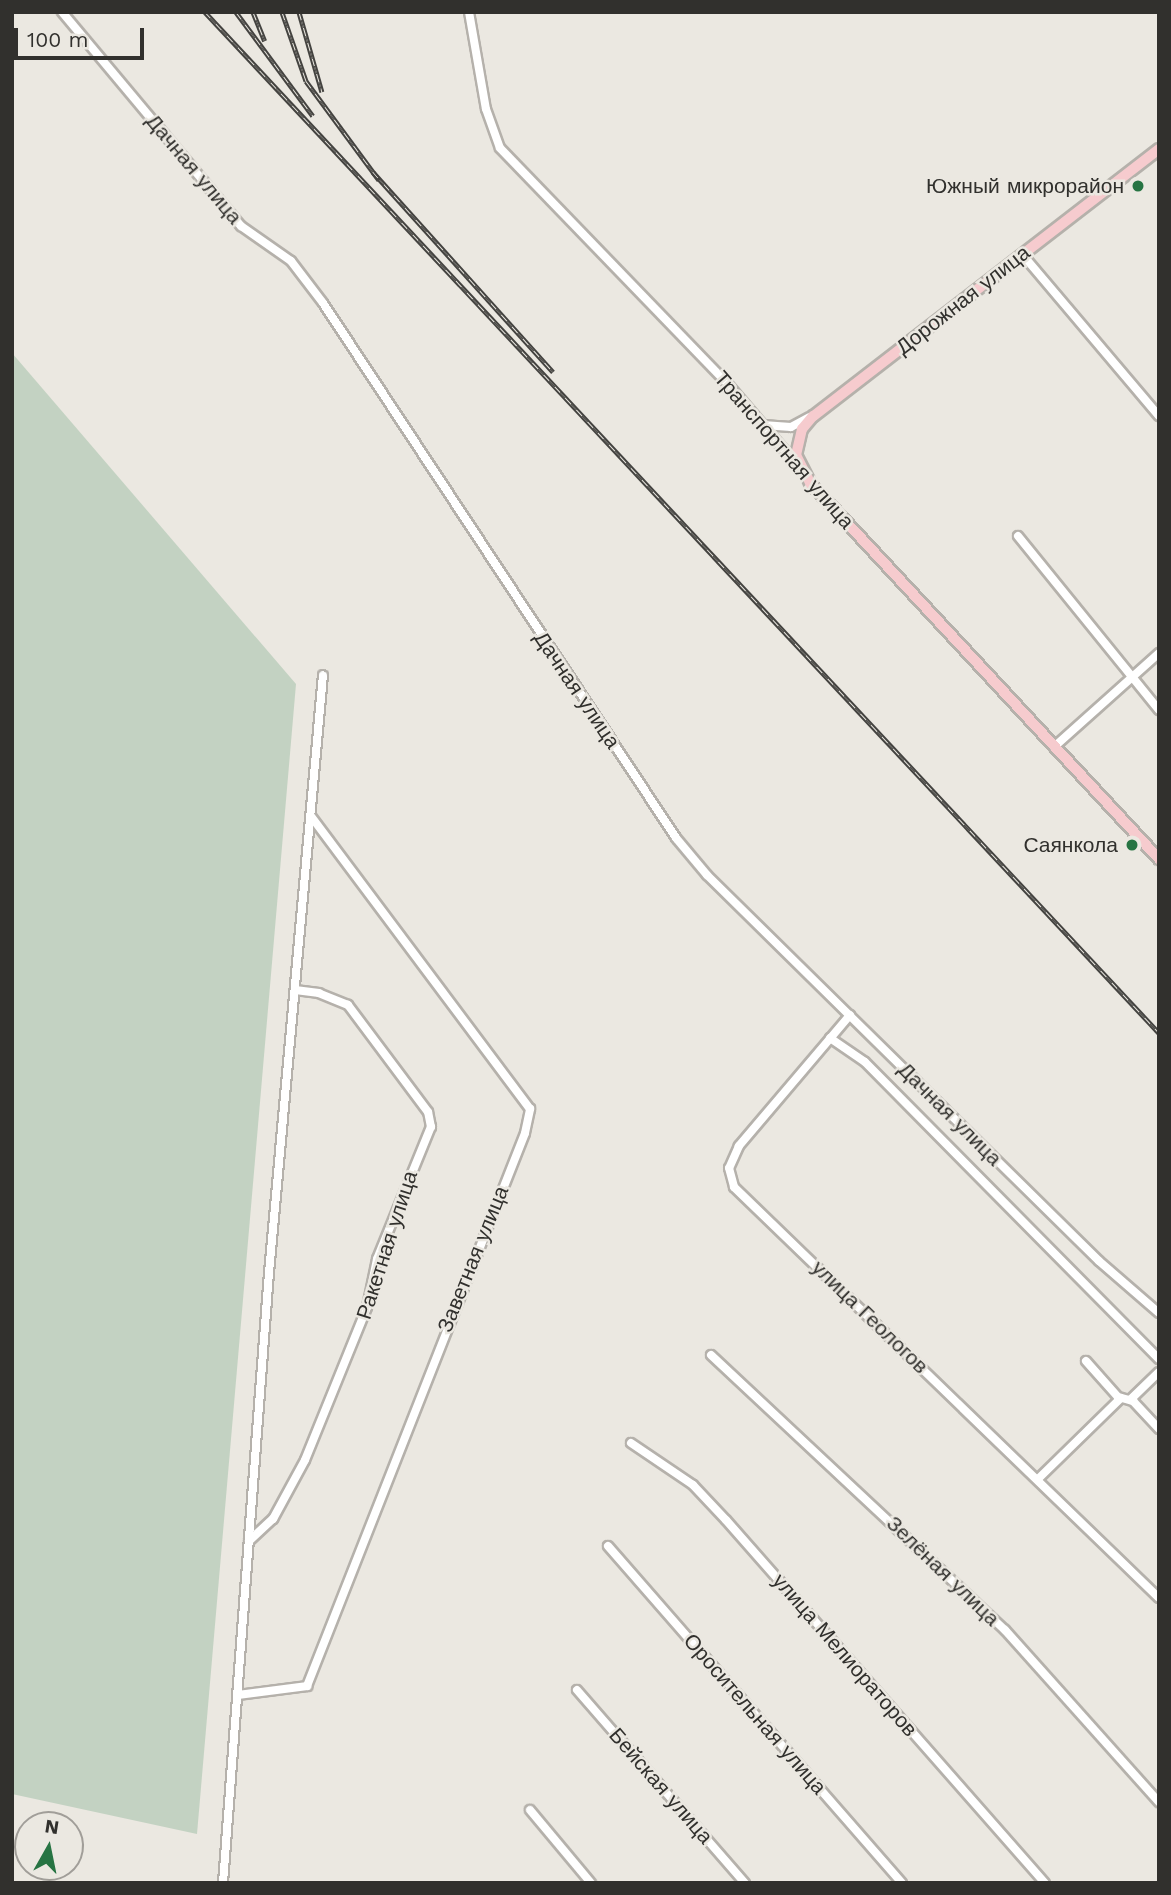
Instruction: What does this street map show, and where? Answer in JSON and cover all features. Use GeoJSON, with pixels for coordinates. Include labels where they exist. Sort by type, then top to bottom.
{"type":"FeatureCollection","features":[{"type":"Feature","properties":{"kind":"street","name":"Дачная улица"},"geometry":{"type":"LineString","coordinates":[[62,12],[241,226],[291,261],[323,303],[676,838],[850,1015],[1099,1261],[1159,1313]]}},
{"type":"Feature","properties":{"kind":"street","name":"Транспортная улица"},"geometry":{"type":"LineString","coordinates":[[469,12],[486,109],[500,148],[763,425],[1159,859]]}},
{"type":"Feature","properties":{"kind":"street","name":"Дорожная улица"},"geometry":{"type":"LineString","coordinates":[[800,468],[797,442],[813,416],[1159,149]]}},
{"type":"Feature","properties":{"kind":"street"},"geometry":{"type":"LineString","coordinates":[[1022,254],[1159,416]]}},
{"type":"Feature","properties":{"kind":"street"},"geometry":{"type":"LineString","coordinates":[[763,425],[791,427],[813,416]]}},
{"type":"Feature","properties":{"kind":"street"},"geometry":{"type":"LineString","coordinates":[[1018,536],[1159,710]]}},
{"type":"Feature","properties":{"kind":"street"},"geometry":{"type":"LineString","coordinates":[[1054,747],[1130,675],[1159,653]]}},
{"type":"Feature","properties":{"kind":"street"},"geometry":{"type":"LineString","coordinates":[[223,1883],[249,1542],[323,675]]}},
{"type":"Feature","properties":{"kind":"street","name":"Заветная улица"},"geometry":{"type":"LineString","coordinates":[[238,1695],[306,1686],[525,1133],[530,1109],[310,815]]}},
{"type":"Feature","properties":{"kind":"street","name":"Ракетная улица"},"geometry":{"type":"LineString","coordinates":[[249,1542],[273,1519],[305,1460],[359,1330],[377,1259],[430,1127],[428,1112],[348,1005],[319,993],[295,990]]}},
{"type":"Feature","properties":{"kind":"street","name":"улица Геологов"},"geometry":{"type":"LineString","coordinates":[[850,1015],[739,1146],[729,1168],[734,1187],[1159,1598]]}},
{"type":"Feature","properties":{"kind":"street"},"geometry":{"type":"LineString","coordinates":[[830,1038],[865,1062],[1159,1359]]}},
{"type":"Feature","properties":{"kind":"street","name":"Зелёная улица"},"geometry":{"type":"LineString","coordinates":[[711,1355],[1005,1630],[1159,1802]]}},
{"type":"Feature","properties":{"kind":"street"},"geometry":{"type":"LineString","coordinates":[[1086,1362],[1159,1429]]}},
{"type":"Feature","properties":{"kind":"street"},"geometry":{"type":"LineString","coordinates":[[1038,1479],[1125,1399],[1159,1372]]}},
{"type":"Feature","properties":{"kind":"street","name":"улица Мелиораторов"},"geometry":{"type":"LineString","coordinates":[[631,1443],[693,1485],[1045,1883]]}},
{"type":"Feature","properties":{"kind":"street","name":"Оросительная улица"},"geometry":{"type":"LineString","coordinates":[[608,1546],[902,1883]]}},
{"type":"Feature","properties":{"kind":"street","name":"Бейская улица"},"geometry":{"type":"LineString","coordinates":[[577,1690],[746,1883]]}},
{"type":"Feature","properties":{"kind":"street"},"geometry":{"type":"LineString","coordinates":[[530,1810],[591,1883]]}},
{"type":"Feature","properties":{"kind":"green space"},"geometry":{"type":"Polygon","coordinates":[[[12,353],[296,684],[197,1834],[12,1794],[12,353]]]}},
{"type":"Feature","properties":{"kind":"railway"},"geometry":{"type":"LineString","coordinates":[[205,12],[1159,1033]]}},
{"type":"Feature","properties":{"kind":"railway"},"geometry":{"type":"LineString","coordinates":[[236,12],[313,116]]}},
{"type":"Feature","properties":{"kind":"railway"},"geometry":{"type":"LineString","coordinates":[[253,12],[265,41]]}},
{"type":"Feature","properties":{"kind":"railway"},"geometry":{"type":"LineString","coordinates":[[282,12],[306,81],[379,180]]}},
{"type":"Feature","properties":{"kind":"railway"},"geometry":{"type":"LineString","coordinates":[[299,12],[322,92]]}},
{"type":"Feature","properties":{"kind":"railway"},"geometry":{"type":"LineString","coordinates":[[373,172],[553,372]]}},
{"type":"Feature","properties":{"kind":"place","name":"Южный микрорайон"},"geometry":{"type":"Point","coordinates":[1138,186]}},
{"type":"Feature","properties":{"kind":"place","name":"Саянкола"},"geometry":{"type":"Point","coordinates":[1132,845]}}]}
